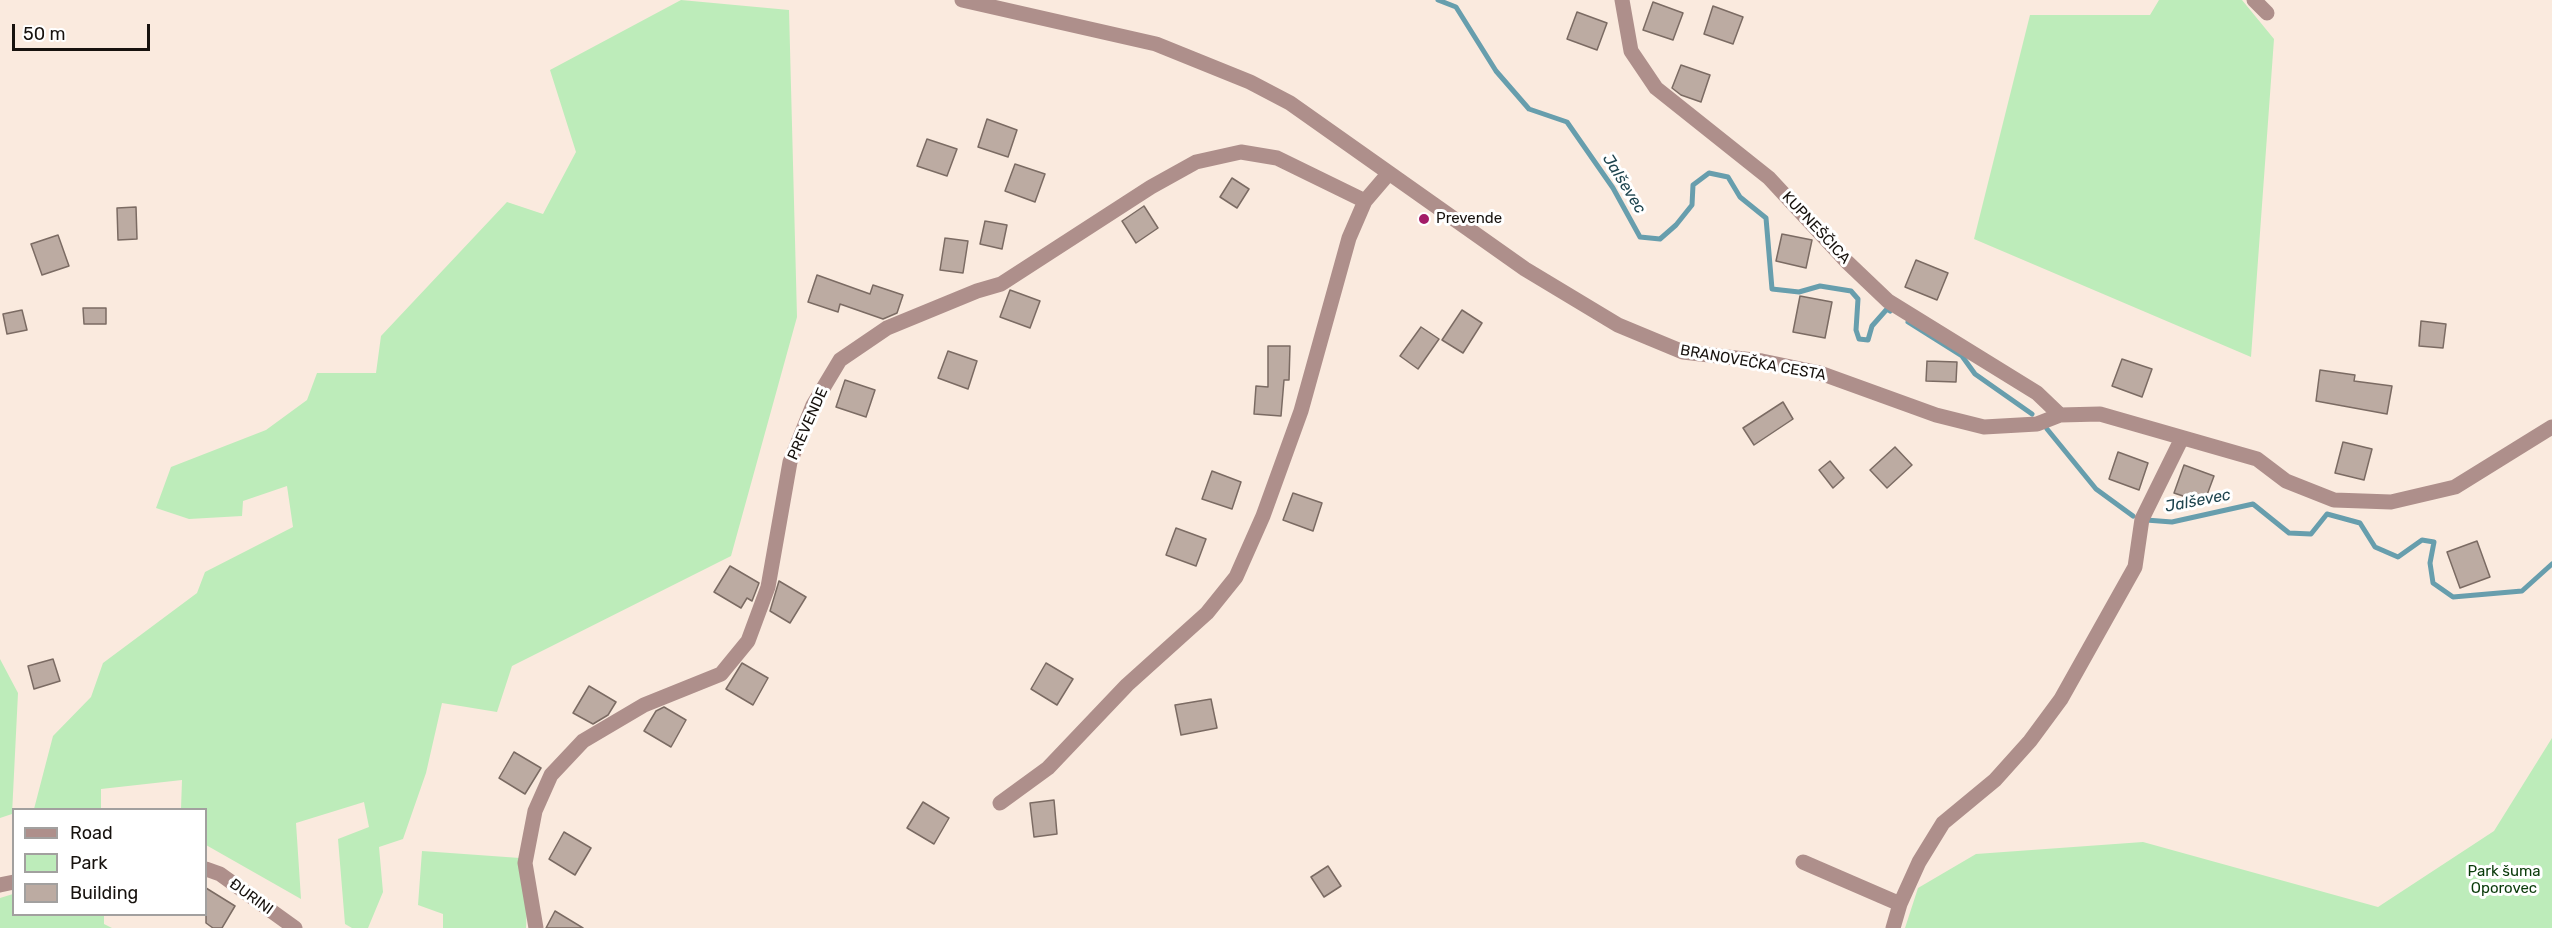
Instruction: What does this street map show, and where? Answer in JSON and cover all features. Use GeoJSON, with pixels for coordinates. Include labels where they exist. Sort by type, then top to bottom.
{"type":"FeatureCollection","features":[{"type":"Feature","properties":{"kind":"street","name":"BRANOVEČKA CESTA"},"geometry":{"type":"LineString","coordinates":[[962,0],[1156,44],[1250,82],[1290,103],[1534,274],[1618,325],[1683,352],[1762,361],[1820,373],[1936,415],[1984,427],[2100,414],[2257,459],[2286,481],[2334,500],[2391,502],[2455,487],[2552,427]]}},
{"type":"Feature","properties":{"kind":"street","name":"KUPNEŠČICA"},"geometry":{"type":"LineString","coordinates":[[1622,0],[1631,51],[1656,88],[1769,178],[1846,261],[1888,301],[2037,393],[2048,419]]}},
{"type":"Feature","properties":{"kind":"street"},"geometry":{"type":"LineString","coordinates":[[2254,0],[2267,14]]}},
{"type":"Feature","properties":{"kind":"street","name":"PREVENDE"},"geometry":{"type":"LineString","coordinates":[[536,928],[525,863],[535,811],[551,775],[583,741],[644,705],[721,674],[748,641],[768,587],[790,462],[813,405],[840,360],[887,328],[976,291],[1001,284],[1151,188],[1196,162],[1241,152],[1277,158],[1365,201]]}},
{"type":"Feature","properties":{"kind":"street"},"geometry":{"type":"LineString","coordinates":[[1000,803],[1048,768],[1127,686],[1207,614],[1236,577],[1263,516],[1301,411],[1349,238],[1365,201],[1389,173]]}},
{"type":"Feature","properties":{"kind":"street"},"geometry":{"type":"LineString","coordinates":[[1893,928],[1900,904],[1919,862],[1943,823],[1995,780],[2030,741],[2061,699],[2135,567],[2142,519],[2182,438]]}},
{"type":"Feature","properties":{"kind":"street"},"geometry":{"type":"LineString","coordinates":[[1803,862],[1900,904]]}},
{"type":"Feature","properties":{"kind":"street","name":"ĐURINI"},"geometry":{"type":"LineString","coordinates":[[207,869],[220,874],[296,928]]}},
{"type":"Feature","properties":{"kind":"green space"},"geometry":{"type":"Polygon","coordinates":[[[681,0],[789,10],[797,317],[731,556],[512,666],[497,712],[442,703],[426,773],[403,839],[379,847],[383,892],[368,928],[352,928],[345,924],[338,839],[369,827],[364,802],[296,823],[301,899],[207,846],[207,808],[181,808],[182,780],[101,789],[101,808],[34,808],[53,736],[91,697],[103,663],[197,593],[205,572],[293,527],[287,486],[243,501],[242,516],[189,519],[156,508],[171,467],[266,430],[307,400],[317,373],[376,373],[381,336],[507,202],[543,214],[576,152],[550,70],[681,0]]]}},
{"type":"Feature","properties":{"kind":"green space"},"geometry":{"type":"Polygon","coordinates":[[[2159,0],[2242,0],[2274,39],[2251,357],[1974,239],[2030,15],[2150,15],[2159,0]]]}},
{"type":"Feature","properties":{"kind":"green space"},"geometry":{"type":"Polygon","coordinates":[[[0,659],[18,693],[12,814],[0,818],[0,659]]]}},
{"type":"Feature","properties":{"kind":"green space","name":"Park šuma Oporovec"},"geometry":{"type":"Polygon","coordinates":[[[2552,738],[2552,928],[1905,928],[1918,888],[1976,854],[2143,842],[2378,907],[2494,831],[2552,738]]]}},
{"type":"Feature","properties":{"kind":"green space"},"geometry":{"type":"Polygon","coordinates":[[[422,851],[520,858],[527,905],[526,928],[443,928],[443,914],[418,905],[422,851]]]}},
{"type":"Feature","properties":{"kind":"green space"},"geometry":{"type":"Polygon","coordinates":[[[12,894],[12,916],[104,916],[104,924],[112,928],[0,928],[0,898],[12,894]]]}},
{"type":"Feature","properties":{"kind":"building"},"geometry":{"type":"Polygon","coordinates":[[[1653,2],[1683,13],[1673,40],[1643,30],[1653,2]]]}},
{"type":"Feature","properties":{"kind":"building"},"geometry":{"type":"Polygon","coordinates":[[[1713,6],[1743,17],[1733,44],[1704,34],[1713,6]]]}},
{"type":"Feature","properties":{"kind":"building"},"geometry":{"type":"Polygon","coordinates":[[[1577,12],[1607,23],[1597,50],[1567,39],[1577,12]]]}},
{"type":"Feature","properties":{"kind":"building"},"geometry":{"type":"Polygon","coordinates":[[[1681,65],[1710,75],[1701,102],[1681,95],[1672,88],[1681,65]]]}},
{"type":"Feature","properties":{"kind":"building"},"geometry":{"type":"Polygon","coordinates":[[[987,119],[1017,130],[1008,157],[978,147],[987,119]]]}},
{"type":"Feature","properties":{"kind":"building"},"geometry":{"type":"Polygon","coordinates":[[[927,139],[957,149],[947,176],[917,166],[927,139]]]}},
{"type":"Feature","properties":{"kind":"building"},"geometry":{"type":"Polygon","coordinates":[[[1015,164],[1045,174],[1035,202],[1005,191],[1015,164]]]}},
{"type":"Feature","properties":{"kind":"building"},"geometry":{"type":"Polygon","coordinates":[[[1232,178],[1249,189],[1237,208],[1220,197],[1232,178]]]}},
{"type":"Feature","properties":{"kind":"building"},"geometry":{"type":"Polygon","coordinates":[[[1144,206],[1158,228],[1136,243],[1122,221],[1144,206]]]}},
{"type":"Feature","properties":{"kind":"building"},"geometry":{"type":"Polygon","coordinates":[[[136,207],[137,239],[118,240],[117,208],[136,207]]]}},
{"type":"Feature","properties":{"kind":"building"},"geometry":{"type":"Polygon","coordinates":[[[985,221],[1007,225],[1002,249],[980,244],[985,221]]]}},
{"type":"Feature","properties":{"kind":"building"},"geometry":{"type":"Polygon","coordinates":[[[1782,234],[1812,240],[1806,268],[1776,261],[1782,234]]]}},
{"type":"Feature","properties":{"kind":"building"},"geometry":{"type":"Polygon","coordinates":[[[58,235],[69,266],[42,275],[31,244],[58,235]]]}},
{"type":"Feature","properties":{"kind":"building"},"geometry":{"type":"Polygon","coordinates":[[[945,238],[968,241],[963,273],[940,270],[945,238]]]}},
{"type":"Feature","properties":{"kind":"building"},"geometry":{"type":"Polygon","coordinates":[[[1916,260],[1948,273],[1937,300],[1905,287],[1916,260]]]}},
{"type":"Feature","properties":{"kind":"building"},"geometry":{"type":"Polygon","coordinates":[[[817,275],[870,294],[873,285],[903,295],[897,313],[883,319],[840,304],[838,312],[808,302],[817,275]]]}},
{"type":"Feature","properties":{"kind":"building"},"geometry":{"type":"Polygon","coordinates":[[[1010,290],[1040,301],[1030,328],[1000,317],[1010,290]]]}},
{"type":"Feature","properties":{"kind":"building"},"geometry":{"type":"Polygon","coordinates":[[[1800,296],[1832,302],[1825,338],[1793,332],[1800,296]]]}},
{"type":"Feature","properties":{"kind":"building"},"geometry":{"type":"Polygon","coordinates":[[[83,308],[106,308],[106,324],[84,324],[83,308]]]}},
{"type":"Feature","properties":{"kind":"building"},"geometry":{"type":"Polygon","coordinates":[[[22,310],[27,330],[7,334],[3,314],[22,310]]]}},
{"type":"Feature","properties":{"kind":"building"},"geometry":{"type":"Polygon","coordinates":[[[1462,310],[1482,323],[1463,353],[1442,340],[1462,310]]]}},
{"type":"Feature","properties":{"kind":"building"},"geometry":{"type":"Polygon","coordinates":[[[2421,321],[2446,324],[2443,348],[2419,346],[2421,321]]]}},
{"type":"Feature","properties":{"kind":"building"},"geometry":{"type":"Polygon","coordinates":[[[1421,327],[1439,339],[1418,369],[1400,356],[1421,327]]]}},
{"type":"Feature","properties":{"kind":"building"},"geometry":{"type":"Polygon","coordinates":[[[1268,346],[1290,346],[1289,380],[1284,380],[1281,416],[1254,414],[1256,386],[1268,387],[1268,346]]]}},
{"type":"Feature","properties":{"kind":"building"},"geometry":{"type":"Polygon","coordinates":[[[948,351],[977,361],[968,389],[938,378],[948,351]]]}},
{"type":"Feature","properties":{"kind":"building"},"geometry":{"type":"Polygon","coordinates":[[[2122,359],[2152,369],[2142,397],[2112,386],[2122,359]]]}},
{"type":"Feature","properties":{"kind":"building"},"geometry":{"type":"Polygon","coordinates":[[[1927,361],[1957,362],[1956,382],[1926,381],[1927,361]]]}},
{"type":"Feature","properties":{"kind":"building"},"geometry":{"type":"Polygon","coordinates":[[[2320,370],[2355,375],[2354,381],[2392,386],[2387,414],[2316,401],[2320,370]]]}},
{"type":"Feature","properties":{"kind":"building"},"geometry":{"type":"Polygon","coordinates":[[[845,380],[875,390],[866,417],[836,407],[845,380]]]}},
{"type":"Feature","properties":{"kind":"building"},"geometry":{"type":"Polygon","coordinates":[[[1783,402],[1793,419],[1754,445],[1743,428],[1783,402]]]}},
{"type":"Feature","properties":{"kind":"building"},"geometry":{"type":"Polygon","coordinates":[[[2343,442],[2372,449],[2364,480],[2335,473],[2343,442]]]}},
{"type":"Feature","properties":{"kind":"building"},"geometry":{"type":"Polygon","coordinates":[[[1895,447],[1912,465],[1887,488],[1870,470],[1895,447]]]}},
{"type":"Feature","properties":{"kind":"building"},"geometry":{"type":"Polygon","coordinates":[[[2118,452],[2148,463],[2139,490],[2109,479],[2118,452]]]}},
{"type":"Feature","properties":{"kind":"building"},"geometry":{"type":"Polygon","coordinates":[[[1830,461],[1844,478],[1833,488],[1819,470],[1830,461]]]}},
{"type":"Feature","properties":{"kind":"building"},"geometry":{"type":"Polygon","coordinates":[[[2184,465],[2214,476],[2204,503],[2174,493],[2184,465]]]}},
{"type":"Feature","properties":{"kind":"building"},"geometry":{"type":"Polygon","coordinates":[[[1212,471],[1241,482],[1232,509],[1202,499],[1212,471]]]}},
{"type":"Feature","properties":{"kind":"building"},"geometry":{"type":"Polygon","coordinates":[[[1293,493],[1322,503],[1313,531],[1283,520],[1293,493]]]}},
{"type":"Feature","properties":{"kind":"building"},"geometry":{"type":"Polygon","coordinates":[[[1176,528],[1206,539],[1196,566],[1166,555],[1176,528]]]}},
{"type":"Feature","properties":{"kind":"building"},"geometry":{"type":"Polygon","coordinates":[[[2477,541],[2490,577],[2460,588],[2447,552],[2477,541]]]}},
{"type":"Feature","properties":{"kind":"building"},"geometry":{"type":"Polygon","coordinates":[[[730,566],[759,583],[752,601],[747,598],[741,608],[714,592],[730,566]]]}},
{"type":"Feature","properties":{"kind":"building"},"geometry":{"type":"Polygon","coordinates":[[[779,581],[806,597],[790,623],[770,611],[779,581]]]}},
{"type":"Feature","properties":{"kind":"building"},"geometry":{"type":"Polygon","coordinates":[[[53,659],[60,681],[34,689],[28,666],[53,659]]]}},
{"type":"Feature","properties":{"kind":"building"},"geometry":{"type":"Polygon","coordinates":[[[742,663],[768,678],[753,705],[726,689],[742,663]]]}},
{"type":"Feature","properties":{"kind":"building"},"geometry":{"type":"Polygon","coordinates":[[[1046,663],[1073,679],[1057,705],[1031,689],[1046,663]]]}},
{"type":"Feature","properties":{"kind":"building"},"geometry":{"type":"Polygon","coordinates":[[[589,686],[616,702],[608,715],[593,724],[573,713],[589,686]]]}},
{"type":"Feature","properties":{"kind":"building"},"geometry":{"type":"Polygon","coordinates":[[[1211,699],[1217,728],[1181,735],[1175,705],[1211,699]]]}},
{"type":"Feature","properties":{"kind":"building"},"geometry":{"type":"Polygon","coordinates":[[[664,707],[686,720],[671,747],[644,731],[656,711],[664,707]]]}},
{"type":"Feature","properties":{"kind":"building"},"geometry":{"type":"Polygon","coordinates":[[[514,752],[541,768],[525,794],[499,778],[514,752]]]}},
{"type":"Feature","properties":{"kind":"building"},"geometry":{"type":"Polygon","coordinates":[[[1054,800],[1057,834],[1034,837],[1030,803],[1054,800]]]}},
{"type":"Feature","properties":{"kind":"building"},"geometry":{"type":"Polygon","coordinates":[[[923,802],[949,818],[934,844],[907,828],[923,802]]]}},
{"type":"Feature","properties":{"kind":"building"},"geometry":{"type":"Polygon","coordinates":[[[564,832],[591,848],[575,875],[549,859],[564,832]]]}},
{"type":"Feature","properties":{"kind":"building"},"geometry":{"type":"Polygon","coordinates":[[[1328,866],[1341,886],[1324,897],[1311,877],[1328,866]]]}},
{"type":"Feature","properties":{"kind":"building"},"geometry":{"type":"Polygon","coordinates":[[[207,889],[235,906],[222,928],[213,928],[206,923],[207,889]]]}},
{"type":"Feature","properties":{"kind":"building"},"geometry":{"type":"Polygon","coordinates":[[[555,911],[583,928],[546,928],[555,911]]]}},
{"type":"Feature","properties":{"kind":"waterway","name":"Jalševec"},"geometry":{"type":"LineString","coordinates":[[1438,0],[1456,7],[1496,71],[1529,109],[1567,122],[1613,188],[1640,237],[1660,239],[1676,225],[1692,205],[1693,185],[1709,173],[1728,177],[1740,197],[1766,218],[1772,289],[1799,292],[1820,286],[1851,291],[1858,299],[1856,330],[1859,339],[1868,340],[1872,326],[1887,309],[1890,311]]}},
{"type":"Feature","properties":{"kind":"waterway","name":"Jalševec"},"geometry":{"type":"LineString","coordinates":[[1908,322],[1962,356],[1975,374],[2032,414]]}},
{"type":"Feature","properties":{"kind":"waterway","name":"Jalševec"},"geometry":{"type":"LineString","coordinates":[[2047,429],[2096,489],[2133,516]]}},
{"type":"Feature","properties":{"kind":"waterway","name":"Jalševec"},"geometry":{"type":"LineString","coordinates":[[2146,520],[2172,522],[2253,504],[2289,533],[2311,534],[2327,514],[2360,523],[2375,547],[2398,557],[2422,540],[2434,542],[2430,563],[2433,583],[2453,597],[2522,591],[2552,564]]}},
{"type":"Feature","properties":{"kind":"place","name":"Prevende"},"geometry":{"type":"Point","coordinates":[1424,219]}}]}
